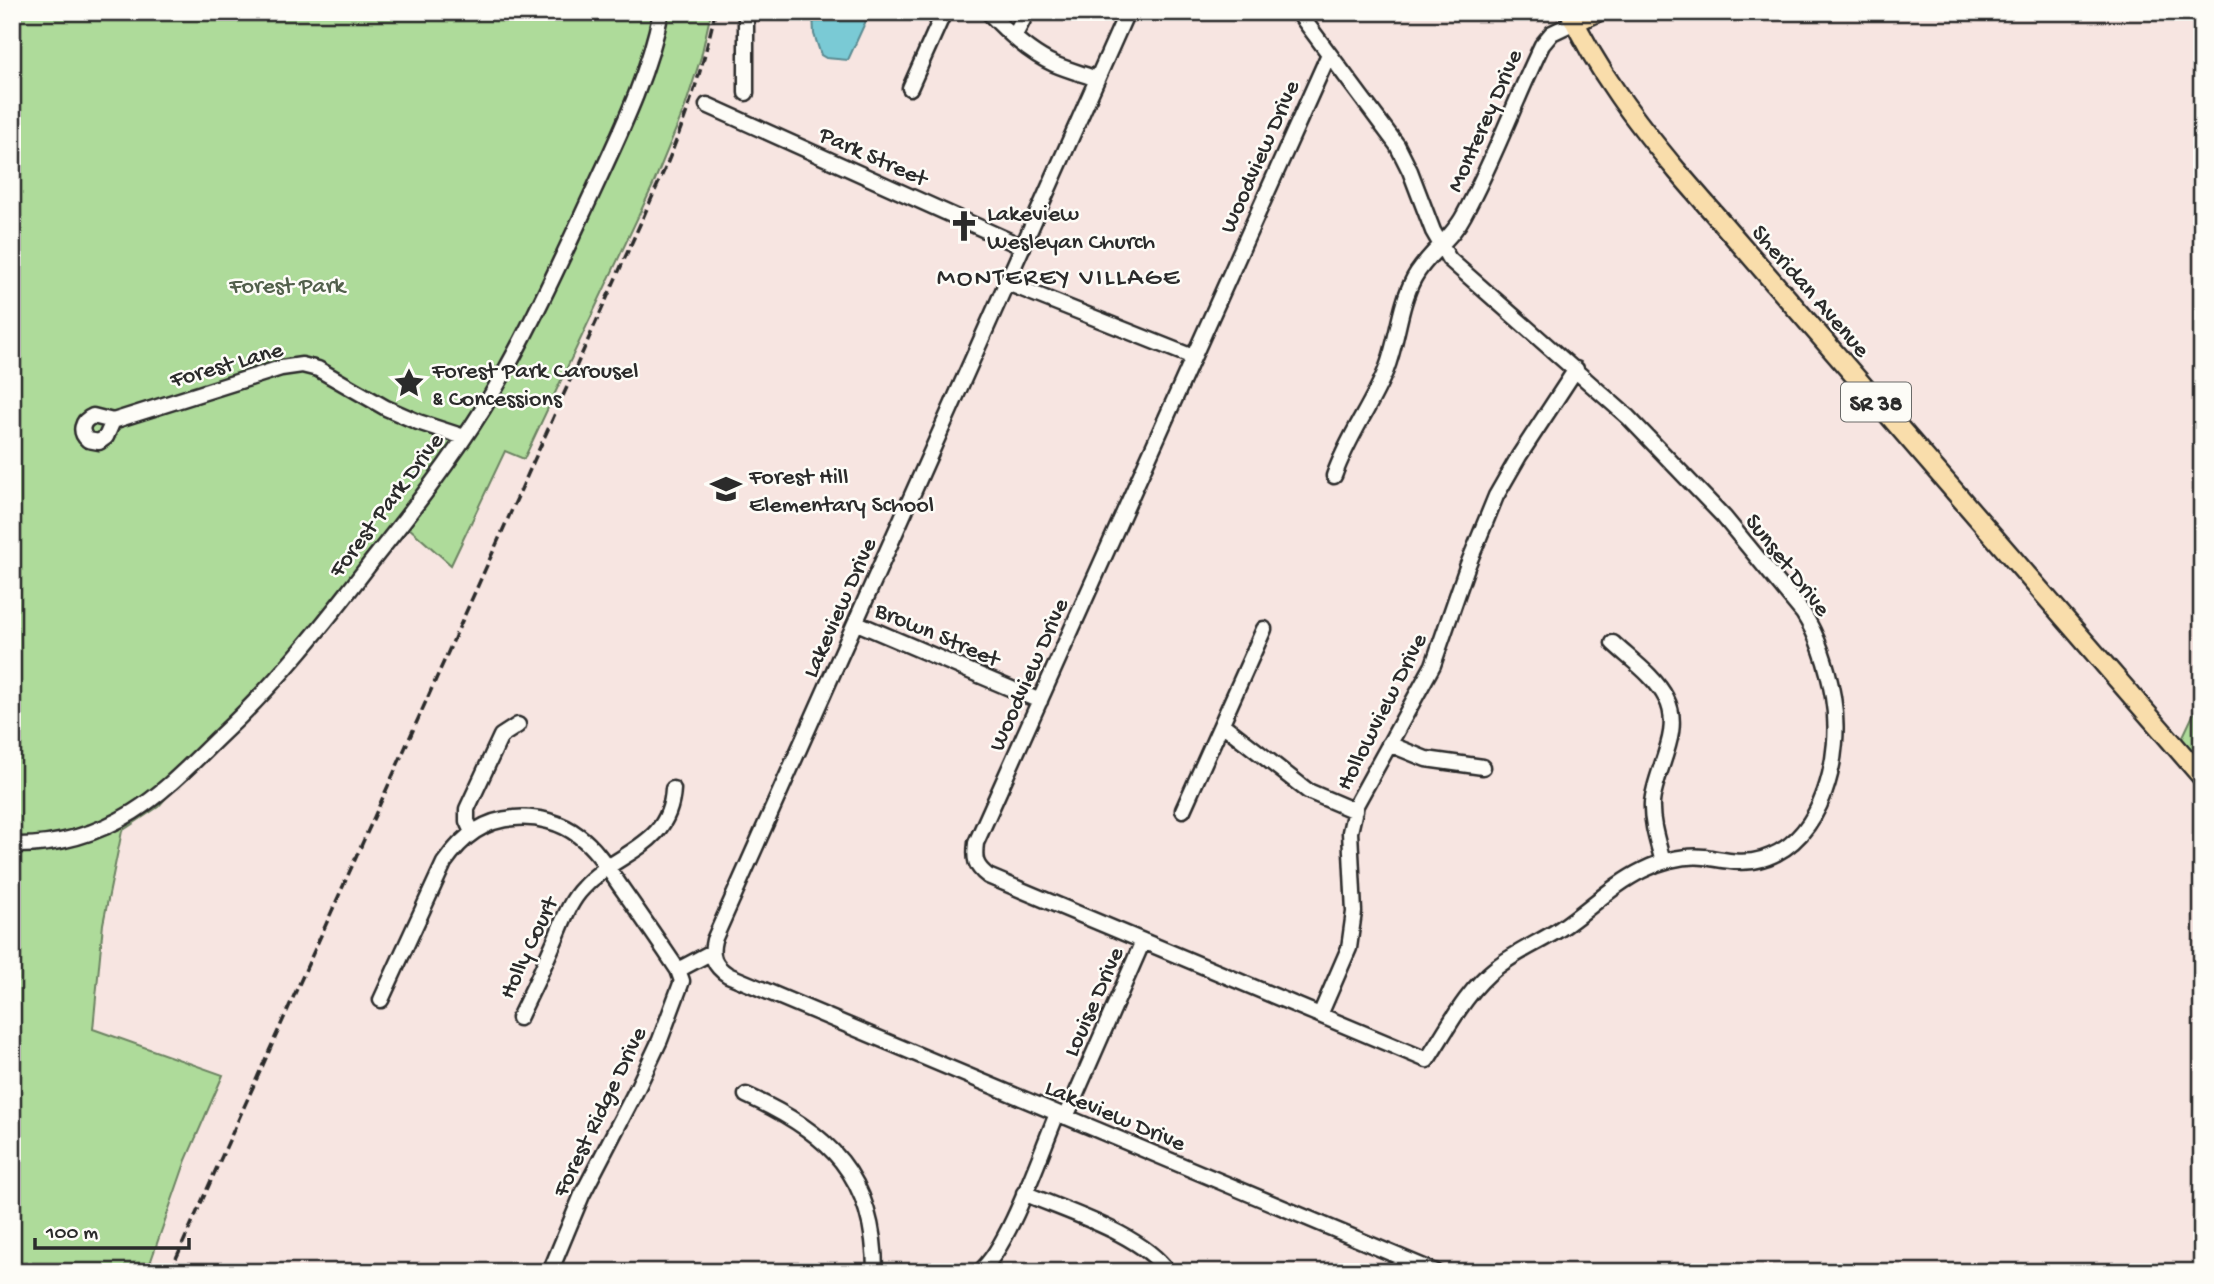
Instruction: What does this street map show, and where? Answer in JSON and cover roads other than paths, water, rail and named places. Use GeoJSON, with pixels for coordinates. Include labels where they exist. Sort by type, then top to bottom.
{"type":"FeatureCollection","features":[{"type":"Feature","properties":{"kind":"main road"},"geometry":{"type":"LineString","coordinates":[[1572,17],[1597,12]]}},
{"type":"Feature","properties":{"kind":"main road","name":"Sheridan Avenue"},"geometry":{"type":"LineString","coordinates":[[1572,17],[1630,112],[1678,172],[2202,777]]}},
{"type":"Feature","properties":{"kind":"street","name":"Forest Park Drive"},"geometry":{"type":"LineString","coordinates":[[12,845],[67,841],[112,824],[148,803],[260,697],[309,643],[412,510],[483,409],[546,290],[621,131],[643,76],[661,12]]}},
{"type":"Feature","properties":{"kind":"street"},"geometry":{"type":"LineString","coordinates":[[746,12],[746,93]]}},
{"type":"Feature","properties":{"kind":"street"},"geometry":{"type":"LineString","coordinates":[[910,88],[944,12]]}},
{"type":"Feature","properties":{"kind":"street"},"geometry":{"type":"LineString","coordinates":[[988,12],[1038,56],[1097,79]]}},
{"type":"Feature","properties":{"kind":"street"},"geometry":{"type":"LineString","coordinates":[[1014,37],[1027,12]]}},
{"type":"Feature","properties":{"kind":"street","name":"Lakeview Drive"},"geometry":{"type":"LineString","coordinates":[[1127,12],[714,940],[714,961],[728,975],[1436,1272]]}},
{"type":"Feature","properties":{"kind":"street","name":"Sunset Drive"},"geometry":{"type":"LineString","coordinates":[[1298,12],[1397,145],[1440,246],[1449,259],[1576,369],[1672,461],[1724,517],[1794,600],[1812,628],[1824,659],[1834,698],[1835,746],[1829,776],[1816,813],[1809,826],[1793,844],[1779,853],[1755,861],[1732,862],[1690,857],[1663,862],[1624,880],[1561,928],[1496,967],[1481,980],[1427,1060]]}},
{"type":"Feature","properties":{"kind":"street","name":"Monterey Drive"},"geometry":{"type":"LineString","coordinates":[[1334,475],[1345,446],[1387,367],[1409,290],[1423,264],[1462,220],[1542,45],[1572,17]]}},
{"type":"Feature","properties":{"kind":"street","name":"Woodview Drive"},"geometry":{"type":"LineString","coordinates":[[1329,54],[976,843],[974,857],[976,864],[988,876],[1427,1060]]}},
{"type":"Feature","properties":{"kind":"street","name":"Park Street"},"geometry":{"type":"LineString","coordinates":[[707,105],[1023,247]]}},
{"type":"Feature","properties":{"kind":"street"},"geometry":{"type":"LineString","coordinates":[[1007,283],[1194,357]]}},
{"type":"Feature","properties":{"kind":"street","name":"Forest Lane"},"geometry":{"type":"LineString","coordinates":[[113,421],[281,368],[302,365],[318,369],[386,408],[464,437]]}},
{"type":"Feature","properties":{"kind":"street","name":"Hollowview Drive"},"geometry":{"type":"LineString","coordinates":[[1320,1015],[1349,948],[1354,912],[1350,845],[1354,811],[1433,665],[1467,567],[1496,496],[1576,369]]}},
{"type":"Feature","properties":{"kind":"street","name":"Brown Street"},"geometry":{"type":"LineString","coordinates":[[857,623],[1040,701]]}},
{"type":"Feature","properties":{"kind":"street"},"geometry":{"type":"LineString","coordinates":[[1183,810],[1264,629]]}},
{"type":"Feature","properties":{"kind":"street"},"geometry":{"type":"LineString","coordinates":[[1613,643],[1661,689],[1671,707],[1671,734],[1655,784],[1652,804],[1652,817],[1663,862]]}},
{"type":"Feature","properties":{"kind":"street"},"geometry":{"type":"LineString","coordinates":[[1222,724],[1308,790],[1354,811]]}},
{"type":"Feature","properties":{"kind":"street"},"geometry":{"type":"LineString","coordinates":[[472,832],[467,821],[467,809],[501,736],[518,725]]}},
{"type":"Feature","properties":{"kind":"street"},"geometry":{"type":"LineString","coordinates":[[1389,744],[1426,760],[1483,767]]}},
{"type":"Feature","properties":{"kind":"street","name":"Holly Court"},"geometry":{"type":"LineString","coordinates":[[519,1018],[576,896],[592,879],[643,844],[663,824],[672,803],[673,789]]}},
{"type":"Feature","properties":{"kind":"street"},"geometry":{"type":"LineString","coordinates":[[381,1000],[444,863],[472,832],[508,818],[536,818],[556,823],[580,836],[608,868],[678,970],[712,952]]}},
{"type":"Feature","properties":{"kind":"street","name":"Louise Drive"},"geometry":{"type":"LineString","coordinates":[[984,1270],[1002,1244],[1143,941]]}},
{"type":"Feature","properties":{"kind":"street","name":"Forest Ridge Drive"},"geometry":{"type":"LineString","coordinates":[[550,1272],[582,1195],[660,1040],[682,981],[678,970]]}},
{"type":"Feature","properties":{"kind":"street"},"geometry":{"type":"LineString","coordinates":[[746,1095],[798,1121],[836,1153],[852,1175],[872,1221],[875,1272]]}},
{"type":"Feature","properties":{"kind":"street"},"geometry":{"type":"LineString","coordinates":[[1024,1193],[1132,1239],[1150,1252],[1168,1272]]}},
{"type":"Feature","properties":{"kind":"water"},"geometry":{"type":"Polygon","coordinates":[[[813,12],[870,12],[848,60],[821,55],[814,34],[813,12]]]}},
{"type":"Feature","properties":{"kind":"railway"},"geometry":{"type":"LineString","coordinates":[[170,1272],[667,164],[694,89],[715,12]]}},
{"type":"Feature","properties":{"kind":"place","name":"Lakeview Wesleyan Church"},"geometry":{"type":"Point","coordinates":[964,226]}},
{"type":"Feature","properties":{"kind":"place","name":"Forest Park Carousel & Concessions"},"geometry":{"type":"Point","coordinates":[409,383]}},
{"type":"Feature","properties":{"kind":"place","name":"Forest Hill Elementary School"},"geometry":{"type":"Point","coordinates":[726,489]}},
{"type":"Feature","properties":{"kind":"district","name":"MONTEREY VILLAGE"},"geometry":{"type":"Point","coordinates":[1059,275]}},
{"type":"Feature","properties":{"kind":"park label","name":"Forest Park"},"geometry":{"type":"Point","coordinates":[287,284]}}]}
